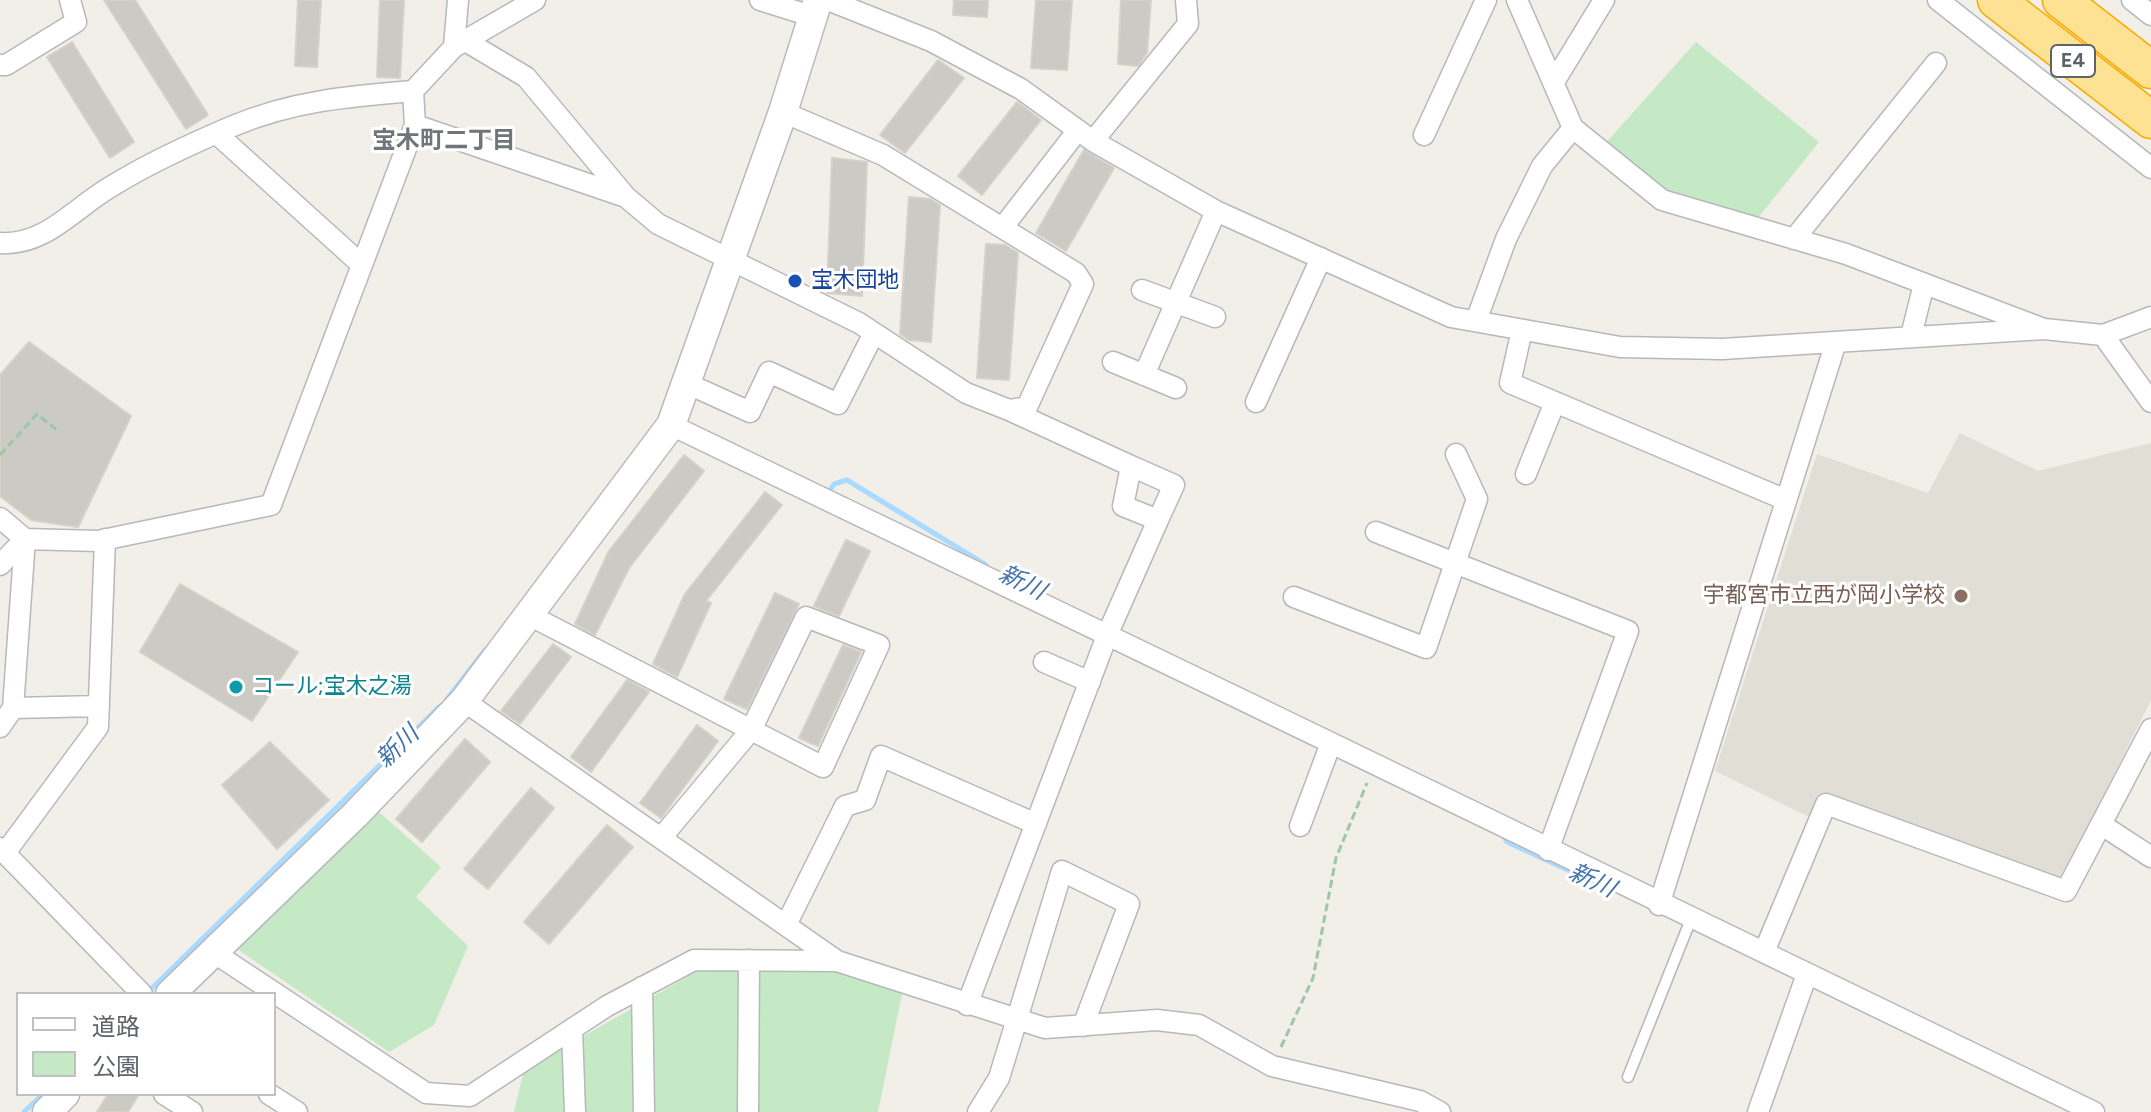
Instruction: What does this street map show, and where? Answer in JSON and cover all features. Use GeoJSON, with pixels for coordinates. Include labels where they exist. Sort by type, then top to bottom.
{"type":"FeatureCollection","features":[{"type":"Feature","properties":{"kind":"highway","name":"E4"},"geometry":{"type":"LineString","coordinates":[[1996,0],[2151,120]]}},
{"type":"Feature","properties":{"kind":"highway","name":"E4"},"geometry":{"type":"LineString","coordinates":[[2061,0],[2151,70]]}},
{"type":"Feature","properties":{"kind":"street"},"geometry":{"type":"LineString","coordinates":[[458,0],[459,44]]}},
{"type":"Feature","properties":{"kind":"street"},"geometry":{"type":"LineString","coordinates":[[0,243],[15,244],[45,234],[112,186],[217,134],[324,98],[413,91],[459,44],[535,0]]}},
{"type":"Feature","properties":{"kind":"street"},"geometry":{"type":"LineString","coordinates":[[760,0],[820,6],[931,41],[1021,89],[1086,135],[1216,211],[1451,317],[1620,347],[1722,349],[1911,336],[2029,333],[2044,329]]}},
{"type":"Feature","properties":{"kind":"street"},"geometry":{"type":"LineString","coordinates":[[1003,227],[1188,24],[1186,0]]}},
{"type":"Feature","properties":{"kind":"street"},"geometry":{"type":"LineString","coordinates":[[1424,135],[1486,0]]}},
{"type":"Feature","properties":{"kind":"street"},"geometry":{"type":"LineString","coordinates":[[1554,82],[1604,0]]}},
{"type":"Feature","properties":{"kind":"street"},"geometry":{"type":"LineString","coordinates":[[1938,0],[2151,168]]}},
{"type":"Feature","properties":{"kind":"street"},"geometry":{"type":"LineString","coordinates":[[2132,0],[2151,15]]}},
{"type":"Feature","properties":{"kind":"street"},"geometry":{"type":"LineString","coordinates":[[0,65],[6,65],[76,22],[71,1]]}},
{"type":"Feature","properties":{"kind":"street"},"geometry":{"type":"LineString","coordinates":[[1519,1],[1573,128],[1662,200],[1794,239],[2044,329],[2103,335],[2151,317]]}},
{"type":"Feature","properties":{"kind":"street"},"geometry":{"type":"LineString","coordinates":[[172,992],[356,814],[464,701],[671,425],[820,6]]}},
{"type":"Feature","properties":{"kind":"street"},"geometry":{"type":"LineString","coordinates":[[459,44],[526,77],[626,197],[658,224],[874,333],[966,393],[1174,485],[1108,633],[967,1005]]}},
{"type":"Feature","properties":{"kind":"street"},"geometry":{"type":"LineString","coordinates":[[1794,239],[1936,63]]}},
{"type":"Feature","properties":{"kind":"street"},"geometry":{"type":"LineString","coordinates":[[0,518],[25,539],[105,539],[271,505],[415,125],[413,91]]}},
{"type":"Feature","properties":{"kind":"street"},"geometry":{"type":"LineString","coordinates":[[783,112],[883,155],[1076,273],[1083,284],[1027,407],[1009,410]]}},
{"type":"Feature","properties":{"kind":"street"},"geometry":{"type":"LineString","coordinates":[[415,125],[626,197]]}},
{"type":"Feature","properties":{"kind":"street"},"geometry":{"type":"LineString","coordinates":[[1476,321],[1506,239],[1542,166],[1573,128]]}},
{"type":"Feature","properties":{"kind":"street"},"geometry":{"type":"LineString","coordinates":[[217,134],[362,265]]}},
{"type":"Feature","properties":{"kind":"street"},"geometry":{"type":"LineString","coordinates":[[1144,375],[1216,211]]}},
{"type":"Feature","properties":{"kind":"street"},"geometry":{"type":"LineString","coordinates":[[1256,402],[1321,258]]}},
{"type":"Feature","properties":{"kind":"street"},"geometry":{"type":"LineString","coordinates":[[1911,336],[1924,284]]}},
{"type":"Feature","properties":{"kind":"street"},"geometry":{"type":"LineString","coordinates":[[1142,290],[1215,317]]}},
{"type":"Feature","properties":{"kind":"street"},"geometry":{"type":"LineString","coordinates":[[1522,330],[1510,383],[1786,500]]}},
{"type":"Feature","properties":{"kind":"street"},"geometry":{"type":"LineString","coordinates":[[686,383],[750,412],[769,372],[838,404],[874,333]]}},
{"type":"Feature","properties":{"kind":"street"},"geometry":{"type":"LineString","coordinates":[[2103,335],[2151,402]]}},
{"type":"Feature","properties":{"kind":"street"},"geometry":{"type":"LineString","coordinates":[[1659,905],[1836,342]]}},
{"type":"Feature","properties":{"kind":"street"},"geometry":{"type":"LineString","coordinates":[[1113,362],[1176,388]]}},
{"type":"Feature","properties":{"kind":"street"},"geometry":{"type":"LineString","coordinates":[[1526,474],[1555,402]]}},
{"type":"Feature","properties":{"kind":"street"},"geometry":{"type":"LineString","coordinates":[[671,425],[1108,633],[1659,905],[1764,952],[2094,1112]]}},
{"type":"Feature","properties":{"kind":"street"},"geometry":{"type":"LineString","coordinates":[[1294,597],[1426,648],[1477,499],[1456,454]]}},
{"type":"Feature","properties":{"kind":"street"},"geometry":{"type":"LineString","coordinates":[[1131,466],[1123,506],[1158,520]]}},
{"type":"Feature","properties":{"kind":"street"},"geometry":{"type":"LineString","coordinates":[[1376,532],[1628,631],[1548,850]]}},
{"type":"Feature","properties":{"kind":"street"},"geometry":{"type":"LineString","coordinates":[[0,565],[25,539]]}},
{"type":"Feature","properties":{"kind":"street"},"geometry":{"type":"LineString","coordinates":[[0,727],[13,708],[25,539]]}},
{"type":"Feature","properties":{"kind":"street"},"geometry":{"type":"LineString","coordinates":[[105,539],[98,727],[3,850],[140,992]]}},
{"type":"Feature","properties":{"kind":"street"},"geometry":{"type":"LineString","coordinates":[[529,615],[751,730],[823,767],[879,645],[806,617],[751,730],[661,838]]}},
{"type":"Feature","properties":{"kind":"street"},"geometry":{"type":"LineString","coordinates":[[1044,662],[1090,682]]}},
{"type":"Feature","properties":{"kind":"street"},"geometry":{"type":"LineString","coordinates":[[464,701],[837,961],[1045,1028],[1157,1020],[1199,1025],[1272,1066],[1420,1101],[1440,1112]]}},
{"type":"Feature","properties":{"kind":"street"},"geometry":{"type":"LineString","coordinates":[[13,708],[99,706]]}},
{"type":"Feature","properties":{"kind":"street"},"geometry":{"type":"LineString","coordinates":[[1764,952],[1826,804],[2066,891],[2151,729]]}},
{"type":"Feature","properties":{"kind":"street"},"geometry":{"type":"LineString","coordinates":[[1300,826],[1331,743]]}},
{"type":"Feature","properties":{"kind":"street"},"geometry":{"type":"LineString","coordinates":[[786,925],[845,806],[865,800],[881,756],[1036,824]]}},
{"type":"Feature","properties":{"kind":"street"},"geometry":{"type":"LineString","coordinates":[[2102,825],[2151,857]]}},
{"type":"Feature","properties":{"kind":"street"},"geometry":{"type":"LineString","coordinates":[[978,1112],[999,1078],[1014,1019],[1062,871],[1129,904],[1083,1026]]}},
{"type":"Feature","properties":{"kind":"street"},"geometry":{"type":"LineString","coordinates":[[213,952],[257,989]]}},
{"type":"Feature","properties":{"kind":"street"},"geometry":{"type":"LineString","coordinates":[[276,1001],[426,1093],[473,1104],[572,1029],[694,960],[837,961]]}},
{"type":"Feature","properties":{"kind":"street"},"geometry":{"type":"LineString","coordinates":[[748,1112],[749,960]]}},
{"type":"Feature","properties":{"kind":"street"},"geometry":{"type":"LineString","coordinates":[[1758,1112],[1807,974]]}},
{"type":"Feature","properties":{"kind":"street"},"geometry":{"type":"LineString","coordinates":[[642,987],[644,1112]]}},
{"type":"Feature","properties":{"kind":"street"},"geometry":{"type":"LineString","coordinates":[[572,1029],[575,1112]]}},
{"type":"Feature","properties":{"kind":"street"},"geometry":{"type":"LineString","coordinates":[[1374,1112],[1385,1093]]}},
{"type":"Feature","properties":{"kind":"street"},"geometry":{"type":"LineString","coordinates":[[47,1112],[63,1096]]}},
{"type":"Feature","properties":{"kind":"street"},"geometry":{"type":"LineString","coordinates":[[167,1096],[192,1112]]}},
{"type":"Feature","properties":{"kind":"street"},"geometry":{"type":"LineString","coordinates":[[272,1096],[297,1112]]}},
{"type":"Feature","properties":{"kind":"lane"},"geometry":{"type":"LineString","coordinates":[[1628,1077],[1691,919]]}},
{"type":"Feature","properties":{"kind":"path"},"geometry":{"type":"LineString","coordinates":[[0,455],[37,414],[57,430]]}},
{"type":"Feature","properties":{"kind":"path"},"geometry":{"type":"LineString","coordinates":[[1272,1066],[1313,978],[1336,858],[1375,764]]}},
{"type":"Feature","properties":{"kind":"shaded area","name":"宇都宮市立西が岡小学校"},"geometry":{"type":"Polygon","coordinates":[[[1960,433],[2038,471],[2151,443],[2151,700],[2061,882],[1823,793],[1811,818],[1715,771],[1817,454],[1928,493],[1960,433]]]}},
{"type":"Feature","properties":{"kind":"green space"},"geometry":{"type":"Polygon","coordinates":[[[1696,42],[1819,142],[1753,224],[1668,196],[1604,145],[1696,42]]]}},
{"type":"Feature","properties":{"kind":"green space"},"geometry":{"type":"Polygon","coordinates":[[[379,812],[441,867],[416,897],[468,946],[434,1025],[389,1052],[237,949],[379,812]]]}},
{"type":"Feature","properties":{"kind":"green space"},"geometry":{"type":"Polygon","coordinates":[[[829,964],[903,989],[878,1112],[514,1112],[524,1070],[696,972],[829,964]]]}},
{"type":"Feature","properties":{"kind":"building"},"geometry":{"type":"Polygon","coordinates":[[[104,0],[135,0],[208,115],[186,129],[104,0]]]}},
{"type":"Feature","properties":{"kind":"building"},"geometry":{"type":"Polygon","coordinates":[[[298,0],[321,0],[317,67],[295,66],[298,0]]]}},
{"type":"Feature","properties":{"kind":"building"},"geometry":{"type":"Polygon","coordinates":[[[380,0],[404,0],[400,78],[377,77],[380,0]]]}},
{"type":"Feature","properties":{"kind":"building"},"geometry":{"type":"Polygon","coordinates":[[[954,0],[988,0],[987,17],[953,15],[954,0]]]}},
{"type":"Feature","properties":{"kind":"building"},"geometry":{"type":"Polygon","coordinates":[[[1036,0],[1072,0],[1067,70],[1031,68],[1036,0]]]}},
{"type":"Feature","properties":{"kind":"building"},"geometry":{"type":"Polygon","coordinates":[[[1121,0],[1151,0],[1147,53],[1138,66],[1118,64],[1121,0]]]}},
{"type":"Feature","properties":{"kind":"building"},"geometry":{"type":"Polygon","coordinates":[[[72,42],[134,142],[110,158],[47,57],[72,42]]]}},
{"type":"Feature","properties":{"kind":"building"},"geometry":{"type":"Polygon","coordinates":[[[938,60],[964,78],[905,153],[880,135],[938,60]]]}},
{"type":"Feature","properties":{"kind":"building"},"geometry":{"type":"Polygon","coordinates":[[[1017,102],[1041,120],[982,195],[958,176],[1017,102]]]}},
{"type":"Feature","properties":{"kind":"building"},"geometry":{"type":"Polygon","coordinates":[[[1084,150],[1114,168],[1066,251],[1036,233],[1084,150]]]}},
{"type":"Feature","properties":{"kind":"building"},"geometry":{"type":"Polygon","coordinates":[[[832,158],[867,162],[862,296],[827,293],[832,158]]]}},
{"type":"Feature","properties":{"kind":"building"},"geometry":{"type":"Polygon","coordinates":[[[909,197],[930,199],[940,205],[931,342],[909,340],[900,334],[909,197]]]}},
{"type":"Feature","properties":{"kind":"building"},"geometry":{"type":"Polygon","coordinates":[[[986,244],[1005,245],[1018,253],[1009,380],[977,378],[986,244]]]}},
{"type":"Feature","properties":{"kind":"building"},"geometry":{"type":"Polygon","coordinates":[[[29,342],[131,416],[78,527],[31,520],[0,496],[0,375],[29,342]]]}},
{"type":"Feature","properties":{"kind":"building"},"geometry":{"type":"Polygon","coordinates":[[[684,455],[704,471],[629,568],[595,635],[575,624],[609,551],[684,455]]]}},
{"type":"Feature","properties":{"kind":"building"},"geometry":{"type":"Polygon","coordinates":[[[765,492],[782,505],[706,601],[711,603],[677,677],[653,664],[685,594],[765,492]]]}},
{"type":"Feature","properties":{"kind":"building"},"geometry":{"type":"Polygon","coordinates":[[[846,540],[870,551],[839,616],[814,606],[846,540]]]}},
{"type":"Feature","properties":{"kind":"building","name":"コール;宝木之湯"},"geometry":{"type":"Polygon","coordinates":[[[180,584],[298,652],[252,721],[140,652],[180,584]]]}},
{"type":"Feature","properties":{"kind":"building"},"geometry":{"type":"Polygon","coordinates":[[[775,593],[799,604],[747,709],[724,699],[775,593]]]}},
{"type":"Feature","properties":{"kind":"building"},"geometry":{"type":"Polygon","coordinates":[[[553,644],[571,657],[520,724],[501,711],[553,644]]]}},
{"type":"Feature","properties":{"kind":"building"},"geometry":{"type":"Polygon","coordinates":[[[843,645],[861,652],[818,746],[799,738],[843,645]]]}},
{"type":"Feature","properties":{"kind":"building"},"geometry":{"type":"Polygon","coordinates":[[[627,680],[649,692],[591,772],[571,757],[627,680]]]}},
{"type":"Feature","properties":{"kind":"building"},"geometry":{"type":"Polygon","coordinates":[[[697,725],[718,741],[661,818],[640,803],[697,725]]]}},
{"type":"Feature","properties":{"kind":"building"},"geometry":{"type":"Polygon","coordinates":[[[465,739],[490,762],[422,842],[396,819],[465,739]]]}},
{"type":"Feature","properties":{"kind":"building"},"geometry":{"type":"Polygon","coordinates":[[[270,742],[329,800],[277,849],[222,785],[270,742]]]}},
{"type":"Feature","properties":{"kind":"building"},"geometry":{"type":"Polygon","coordinates":[[[531,788],[554,808],[488,889],[464,869],[531,788]]]}},
{"type":"Feature","properties":{"kind":"building"},"geometry":{"type":"Polygon","coordinates":[[[607,825],[633,847],[549,944],[524,922],[607,825]]]}},
{"type":"Feature","properties":{"kind":"building"},"geometry":{"type":"Polygon","coordinates":[[[107,1096],[138,1096],[128,1112],[97,1112],[107,1096]]]}},
{"type":"Feature","properties":{"kind":"waterway","name":"新川"},"geometry":{"type":"LineString","coordinates":[[827,495],[834,484],[847,480],[986,565]]}},
{"type":"Feature","properties":{"kind":"waterway","name":"新川"},"geometry":{"type":"LineString","coordinates":[[447,699],[485,650]]}},
{"type":"Feature","properties":{"kind":"waterway","name":"新川"},"geometry":{"type":"LineString","coordinates":[[148,992],[440,706]]}},
{"type":"Feature","properties":{"kind":"waterway","name":"新川"},"geometry":{"type":"LineString","coordinates":[[1502,834],[1507,842],[1609,889]]}},
{"type":"Feature","properties":{"kind":"waterway","name":"新川"},"geometry":{"type":"LineString","coordinates":[[24,1112],[41,1096]]}},
{"type":"Feature","properties":{"kind":"place","name":"宝木団地"},"geometry":{"type":"Point","coordinates":[795,281]}},
{"type":"Feature","properties":{"kind":"place","name":"宇都宮市立西が岡小学校"},"geometry":{"type":"Point","coordinates":[1961,596]}},
{"type":"Feature","properties":{"kind":"place","name":"コール;宝木之湯"},"geometry":{"type":"Point","coordinates":[236,687]}},
{"type":"Feature","properties":{"kind":"district","name":"宝木町二丁目"},"geometry":{"type":"Point","coordinates":[444,141]}}]}
